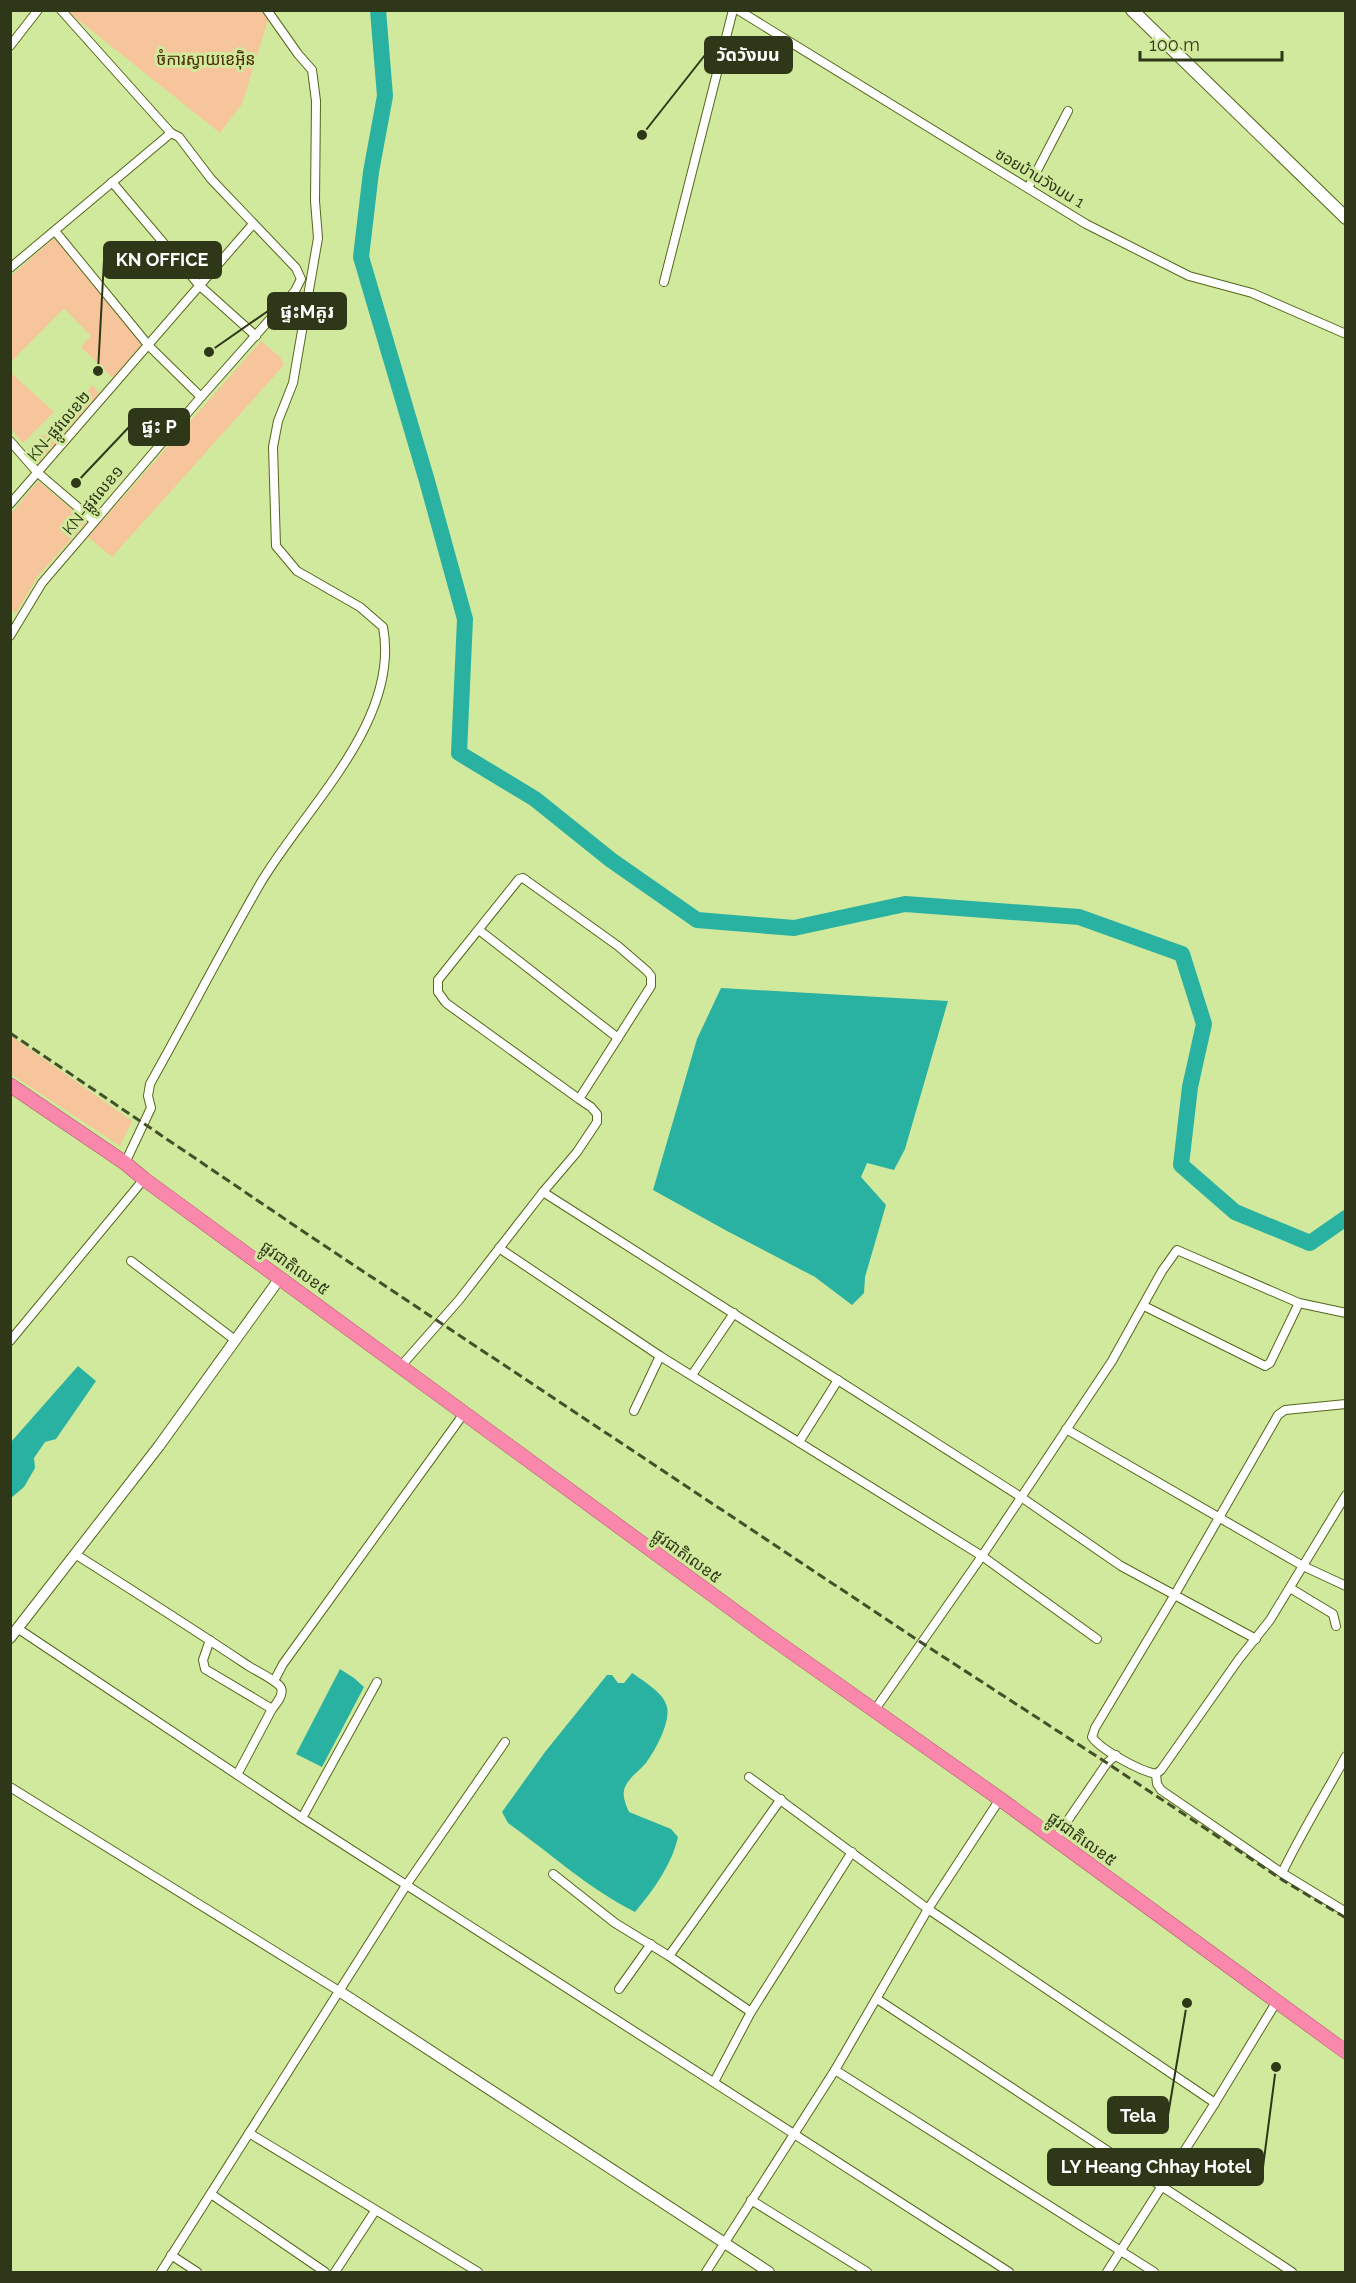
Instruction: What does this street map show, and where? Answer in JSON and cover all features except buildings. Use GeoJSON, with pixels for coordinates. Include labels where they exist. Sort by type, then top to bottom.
{"type":"FeatureCollection","features":[{"type":"Feature","properties":{"kind":"highway","name":"ផ្លូវជាតិលេខ៥"},"geometry":{"type":"LineString","coordinates":[[10,1085],[125,1163],[766,1634],[1000,1799],[1346,2052]]}},
{"type":"Feature","properties":{"kind":"main road"},"geometry":{"type":"LineString","coordinates":[[1132,10],[1346,218]]}},
{"type":"Feature","properties":{"kind":"street"},"geometry":{"type":"LineString","coordinates":[[10,46],[38,10]]}},
{"type":"Feature","properties":{"kind":"street"},"geometry":{"type":"LineString","coordinates":[[61,10],[171,133],[179,137],[211,179],[253,224]]}},
{"type":"Feature","properties":{"kind":"street"},"geometry":{"type":"LineString","coordinates":[[125,1163],[152,1108],[148,1096],[150,1084],[261,884],[290,837],[345,762],[366,725],[379,691],[386,657],[383,627],[360,607],[297,571],[276,546],[273,447],[278,421],[293,383],[318,238],[315,201],[316,101],[312,70],[267,10]]}},
{"type":"Feature","properties":{"kind":"street"},"geometry":{"type":"LineString","coordinates":[[664,282],[733,10]]}},
{"type":"Feature","properties":{"kind":"street","name":"ซอยบ้านวังมน 1"},"geometry":{"type":"LineString","coordinates":[[738,10],[1086,224],[1189,276],[1252,293],[1346,334]]}},
{"type":"Feature","properties":{"kind":"street"},"geometry":{"type":"LineString","coordinates":[[1028,188],[1068,111]]}},
{"type":"Feature","properties":{"kind":"street"},"geometry":{"type":"LineString","coordinates":[[10,268],[171,133]]}},
{"type":"Feature","properties":{"kind":"street"},"geometry":{"type":"LineString","coordinates":[[112,182],[199,285],[256,336]]}},
{"type":"Feature","properties":{"kind":"street","name":"KN-ផ្លូវលេខ២"},"geometry":{"type":"LineString","coordinates":[[10,504],[253,224]]}},
{"type":"Feature","properties":{"kind":"street","name":"KN-ផ្លូវលេខ១"},"geometry":{"type":"LineString","coordinates":[[10,636],[42,583],[295,291],[301,279],[296,267],[253,224]]}},
{"type":"Feature","properties":{"kind":"street"},"geometry":{"type":"LineString","coordinates":[[55,231],[149,346],[201,397]]}},
{"type":"Feature","properties":{"kind":"street"},"geometry":{"type":"LineString","coordinates":[[10,441],[38,473],[94,521]]}},
{"type":"Feature","properties":{"kind":"street"},"geometry":{"type":"LineString","coordinates":[[10,617],[19,622]]}},
{"type":"Feature","properties":{"kind":"street"},"geometry":{"type":"LineString","coordinates":[[401,1366],[459,1300],[577,1152],[597,1122],[597,1114],[579,1099],[498,1042],[441,997],[437,985],[438,980],[515,881],[523,878],[618,946],[651,976],[651,986],[579,1099]]}},
{"type":"Feature","properties":{"kind":"street"},"geometry":{"type":"LineString","coordinates":[[478,930],[618,1038]]}},
{"type":"Feature","properties":{"kind":"street"},"geometry":{"type":"LineString","coordinates":[[10,1341],[144,1179]]}},
{"type":"Feature","properties":{"kind":"street"},"geometry":{"type":"LineString","coordinates":[[543,1192],[1022,1497],[1121,1566],[1256,1639]]}},
{"type":"Feature","properties":{"kind":"street"},"geometry":{"type":"LineString","coordinates":[[499,1248],[660,1356],[982,1556],[1097,1639]]}},
{"type":"Feature","properties":{"kind":"street"},"geometry":{"type":"LineString","coordinates":[[874,1711],[982,1556],[1112,1361],[1162,1271],[1177,1251],[1299,1303],[1346,1313]]}},
{"type":"Feature","properties":{"kind":"street"},"geometry":{"type":"LineString","coordinates":[[131,1261],[235,1340]]}},
{"type":"Feature","properties":{"kind":"street"},"geometry":{"type":"LineString","coordinates":[[280,1278],[159,1446],[14,1633],[238,1773],[302,1818],[1009,2272]]}},
{"type":"Feature","properties":{"kind":"street"},"geometry":{"type":"LineString","coordinates":[[1144,1306],[1266,1366],[1270,1364],[1299,1303]]}},
{"type":"Feature","properties":{"kind":"street"},"geometry":{"type":"LineString","coordinates":[[692,1375],[734,1313]]}},
{"type":"Feature","properties":{"kind":"street"},"geometry":{"type":"LineString","coordinates":[[634,1411],[660,1356]]}},
{"type":"Feature","properties":{"kind":"street"},"geometry":{"type":"LineString","coordinates":[[799,1442],[838,1380]]}},
{"type":"Feature","properties":{"kind":"street"},"geometry":{"type":"LineString","coordinates":[[1156,1774],[1096,1743],[1092,1737],[1095,1728],[1278,1414],[1285,1410],[1346,1404]]}},
{"type":"Feature","properties":{"kind":"street"},"geometry":{"type":"LineString","coordinates":[[274,1682],[284,1664],[465,1412]]}},
{"type":"Feature","properties":{"kind":"street"},"geometry":{"type":"LineString","coordinates":[[1066,1428],[1304,1566],[1346,1586]]}},
{"type":"Feature","properties":{"kind":"street"},"geometry":{"type":"LineString","coordinates":[[1156,1774],[1256,1639],[1304,1566],[1346,1495]]}},
{"type":"Feature","properties":{"kind":"street"},"geometry":{"type":"LineString","coordinates":[[75,1554],[210,1640],[280,1688],[281,1692],[238,1773]]}},
{"type":"Feature","properties":{"kind":"street"},"geometry":{"type":"LineString","coordinates":[[1290,1588],[1333,1614],[1336,1626]]}},
{"type":"Feature","properties":{"kind":"street"},"geometry":{"type":"LineString","coordinates":[[210,1640],[203,1660],[205,1669],[272,1709]]}},
{"type":"Feature","properties":{"kind":"street"},"geometry":{"type":"LineString","coordinates":[[302,1818],[377,1682]]}},
{"type":"Feature","properties":{"kind":"street"},"geometry":{"type":"LineString","coordinates":[[161,2272],[407,1884],[505,1742]]}},
{"type":"Feature","properties":{"kind":"street"},"geometry":{"type":"LineString","coordinates":[[1055,1839],[1107,1763],[1116,1755]]}},
{"type":"Feature","properties":{"kind":"street"},"geometry":{"type":"LineString","coordinates":[[1282,1873],[1298,1839],[1322,1803],[1346,1756]]}},
{"type":"Feature","properties":{"kind":"street"},"geometry":{"type":"LineString","coordinates":[[1156,1774],[1157,1784],[1161,1790],[1282,1873],[1346,1912]]}},
{"type":"Feature","properties":{"kind":"street"},"geometry":{"type":"LineString","coordinates":[[749,1777],[928,1909],[1215,2103]]}},
{"type":"Feature","properties":{"kind":"street"},"geometry":{"type":"LineString","coordinates":[[10,1787],[339,1991],[723,2244],[770,2272]]}},
{"type":"Feature","properties":{"kind":"street"},"geometry":{"type":"LineString","coordinates":[[669,1956],[781,1799]]}},
{"type":"Feature","properties":{"kind":"street"},"geometry":{"type":"LineString","coordinates":[[706,2272],[835,2070],[928,1909],[1000,1799]]}},
{"type":"Feature","properties":{"kind":"street"},"geometry":{"type":"LineString","coordinates":[[714,2082],[751,2012],[852,1852]]}},
{"type":"Feature","properties":{"kind":"street"},"geometry":{"type":"LineString","coordinates":[[553,1874],[615,1923],[651,1944],[751,2012]]}},
{"type":"Feature","properties":{"kind":"street"},"geometry":{"type":"LineString","coordinates":[[619,1989],[651,1944]]}},
{"type":"Feature","properties":{"kind":"street"},"geometry":{"type":"LineString","coordinates":[[877,1999],[1292,2272]]}},
{"type":"Feature","properties":{"kind":"street"},"geometry":{"type":"LineString","coordinates":[[1107,2272],[1277,2001]]}},
{"type":"Feature","properties":{"kind":"street"},"geometry":{"type":"LineString","coordinates":[[835,2070],[1154,2272]]}},
{"type":"Feature","properties":{"kind":"street"},"geometry":{"type":"LineString","coordinates":[[249,2133],[478,2272]]}},
{"type":"Feature","properties":{"kind":"street"},"geometry":{"type":"LineString","coordinates":[[211,2194],[325,2272]]}},
{"type":"Feature","properties":{"kind":"street"},"geometry":{"type":"LineString","coordinates":[[751,2200],[867,2272]]}},
{"type":"Feature","properties":{"kind":"street"},"geometry":{"type":"LineString","coordinates":[[335,2272],[375,2211]]}},
{"type":"Feature","properties":{"kind":"street"},"geometry":{"type":"LineString","coordinates":[[171,2255],[197,2272]]}},
{"type":"Feature","properties":{"kind":"green space","name":"ចំការស្វាយខេអ៊ិន"},"geometry":{"type":"Polygon","coordinates":[[[263,10],[268,20],[242,104],[220,133],[67,11],[263,10]]]}},
{"type":"Feature","properties":{"kind":"green space"},"geometry":{"type":"Polygon","coordinates":[[[54,238],[146,346],[117,382],[81,347],[91,336],[64,308],[11,362],[10,277],[54,238]]]}},
{"type":"Feature","properties":{"kind":"green space"},"geometry":{"type":"Polygon","coordinates":[[[261,341],[280,357],[284,365],[112,557],[88,537],[261,341]]]}},
{"type":"Feature","properties":{"kind":"green space"},"geometry":{"type":"Polygon","coordinates":[[[10,372],[54,412],[23,443],[11,429],[10,372]]]}},
{"type":"Feature","properties":{"kind":"green space"},"geometry":{"type":"Polygon","coordinates":[[[93,385],[101,397],[39,467],[26,453],[93,385]]]}},
{"type":"Feature","properties":{"kind":"green space"},"geometry":{"type":"Polygon","coordinates":[[[38,481],[87,522],[38,576],[16,613],[11,610],[11,514],[38,481]]]}},
{"type":"Feature","properties":{"kind":"green space"},"geometry":{"type":"Polygon","coordinates":[[[11,1036],[132,1121],[120,1146],[11,1074],[11,1036]]]}},
{"type":"Feature","properties":{"kind":"water"},"geometry":{"type":"Polygon","coordinates":[[[721,988],[948,1001],[905,1149],[894,1170],[867,1163],[861,1177],[886,1205],[865,1277],[864,1293],[852,1305],[815,1277],[653,1190],[697,1039],[721,988]]]}},
{"type":"Feature","properties":{"kind":"water"},"geometry":{"type":"Polygon","coordinates":[[[78,1366],[96,1381],[56,1439],[45,1442],[34,1458],[35,1468],[24,1487],[11,1498],[11,1442],[78,1366]]]}},
{"type":"Feature","properties":{"kind":"water"},"geometry":{"type":"Polygon","coordinates":[[[340,1669],[364,1687],[322,1767],[296,1754],[340,1669]]]}},
{"type":"Feature","properties":{"kind":"water"},"geometry":{"type":"Polygon","coordinates":[[[632,1673],[664,1700],[667,1718],[662,1736],[653,1752],[626,1785],[625,1802],[629,1812],[671,1829],[678,1837],[661,1877],[635,1912],[602,1893],[570,1870],[508,1823],[502,1812],[545,1752],[607,1675],[612,1675],[618,1683],[624,1683],[632,1673]]]}},
{"type":"Feature","properties":{"kind":"waterway"},"geometry":{"type":"LineString","coordinates":[[378,10],[385,96],[371,172],[361,257],[465,619],[459,753],[535,799],[611,860],[697,920],[794,928],[905,904],[1079,917],[1182,954],[1204,1024],[1190,1087],[1181,1165],[1235,1212],[1310,1243],[1346,1218]]}},
{"type":"Feature","properties":{"kind":"railway"},"geometry":{"type":"LineString","coordinates":[[10,1033],[310,1236],[922,1643],[1284,1881],[1346,1918]]}},
{"type":"Feature","properties":{"kind":"place","name":"วัดวังมน"},"geometry":{"type":"Point","coordinates":[642,135]}},
{"type":"Feature","properties":{"kind":"place","name":"ផ្ទះMគូរ"},"geometry":{"type":"Point","coordinates":[209,352]}},
{"type":"Feature","properties":{"kind":"place","name":"KN OFFICE"},"geometry":{"type":"Point","coordinates":[98,371]}},
{"type":"Feature","properties":{"kind":"place","name":"ផ្ទះ P"},"geometry":{"type":"Point","coordinates":[76,483]}},
{"type":"Feature","properties":{"kind":"place","name":"Tela"},"geometry":{"type":"Point","coordinates":[1187,2003]}},
{"type":"Feature","properties":{"kind":"place","name":"LY Heang Chhay Hotel"},"geometry":{"type":"Point","coordinates":[1276,2067]}}]}
